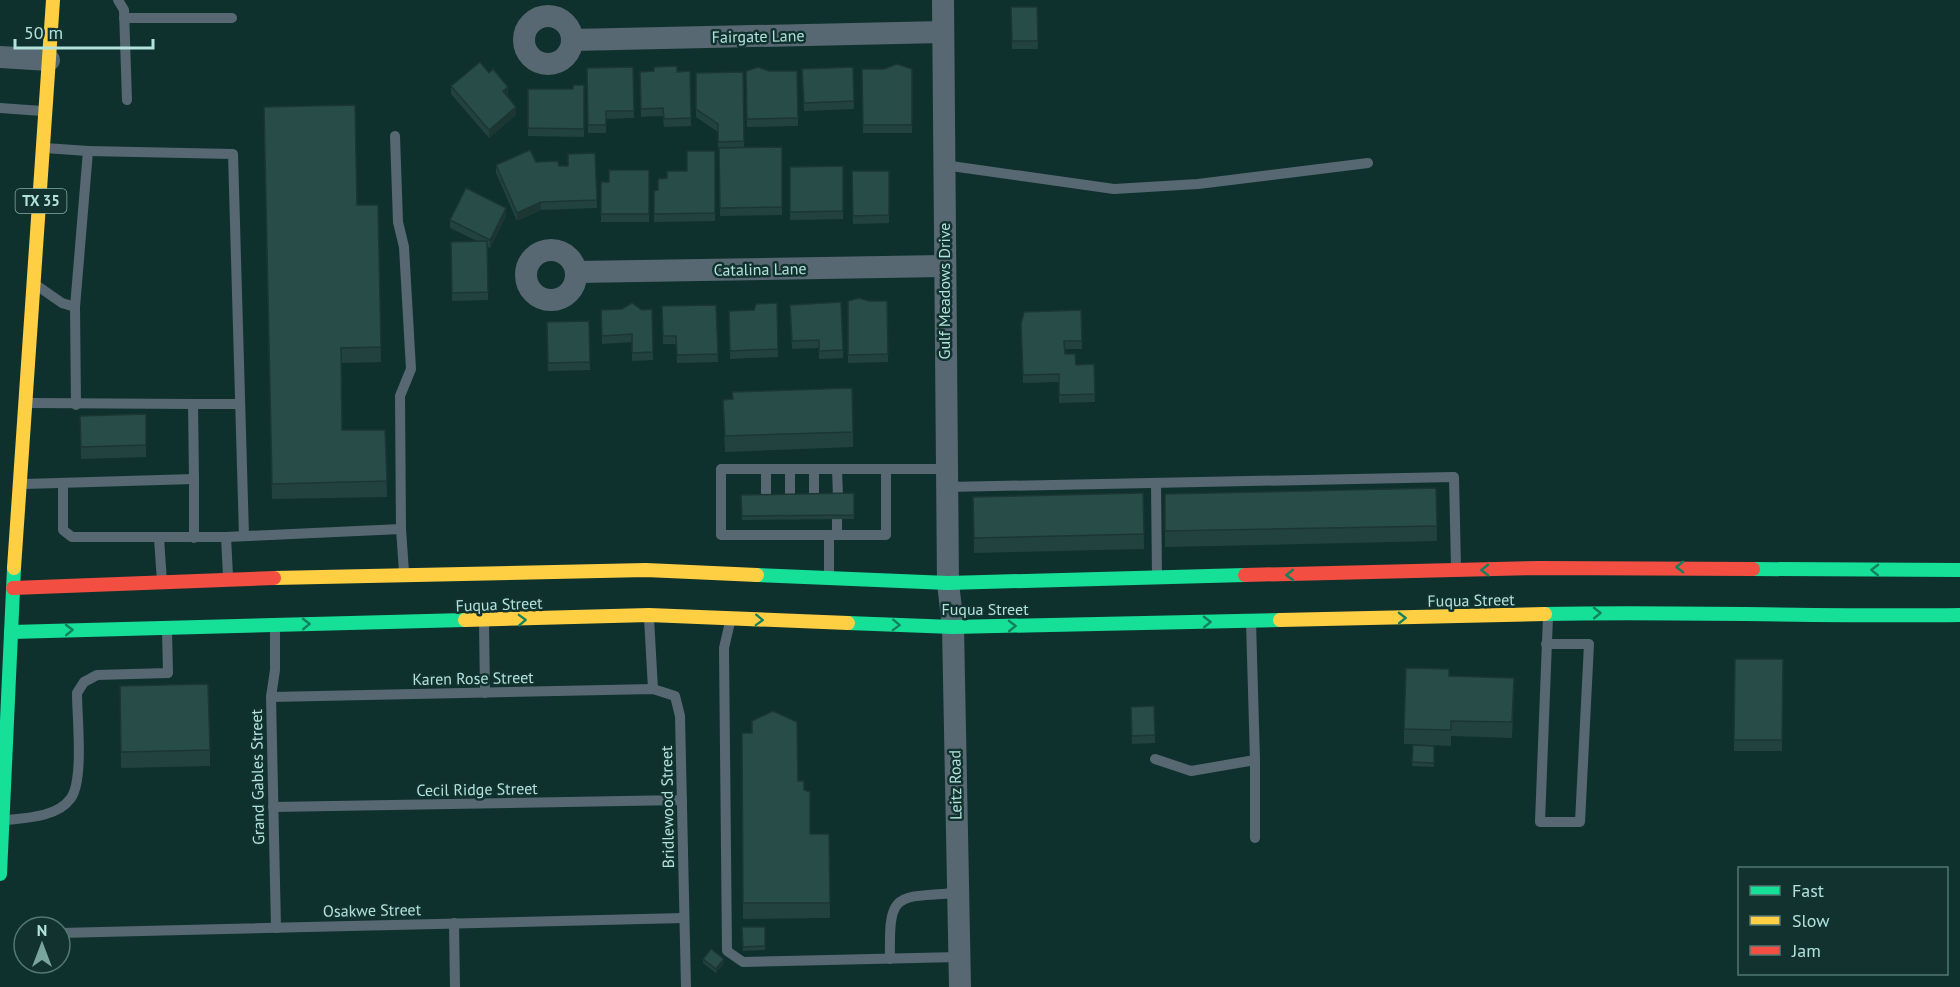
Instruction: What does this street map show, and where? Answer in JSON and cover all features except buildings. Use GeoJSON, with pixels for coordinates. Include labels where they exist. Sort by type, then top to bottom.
{"type":"FeatureCollection","features":[{"type":"Feature","properties":{"kind":"main road","name":"TX 35"},"geometry":{"type":"LineString","coordinates":[[0,874],[11,632],[7,589],[20,484],[45,148],[52,0]]}},
{"type":"Feature","properties":{"kind":"main road","name":"Fuqua Street"},"geometry":{"type":"LineString","coordinates":[[7,589],[145,585],[228,579],[340,584],[404,577],[829,577],[948,582],[1156,578],[1251,581],[1456,570],[1540,574],[1824,575],[1960,570]]}},
{"type":"Feature","properties":{"kind":"main road","name":"Fuqua Street"},"geometry":{"type":"LineString","coordinates":[[11,632],[275,625],[340,618],[484,621],[649,610],[730,619],[953,627],[1547,608],[1960,615]]}},
{"type":"Feature","properties":{"kind":"street","name":"Gulf Meadows Drive"},"geometry":{"type":"LineString","coordinates":[[942,0],[948,582]]}},
{"type":"Feature","properties":{"kind":"street","name":"Fairgate Lane"},"geometry":{"type":"LineString","coordinates":[[572,40],[943,32]]}},
{"type":"Feature","properties":{"kind":"street"},"geometry":{"type":"LineString","coordinates":[[0,57],[49,60]]}},
{"type":"Feature","properties":{"kind":"street","name":"Catalina Lane"},"geometry":{"type":"LineString","coordinates":[[576,272],[943,266]]}},
{"type":"Feature","properties":{"kind":"street","name":"Leitz Road"},"geometry":{"type":"LineString","coordinates":[[948,582],[953,627],[956,893],[960,987]]}},
{"type":"Feature","properties":{"kind":"lane"},"geometry":{"type":"LineString","coordinates":[[118,0],[124,18],[128,100]]}},
{"type":"Feature","properties":{"kind":"lane"},"geometry":{"type":"LineString","coordinates":[[124,18],[232,18]]}},
{"type":"Feature","properties":{"kind":"lane"},"geometry":{"type":"LineString","coordinates":[[0,108],[46,111]]}},
{"type":"Feature","properties":{"kind":"lane"},"geometry":{"type":"LineString","coordinates":[[395,136],[398,222],[404,247],[411,369],[400,396],[401,529],[404,577]]}},
{"type":"Feature","properties":{"kind":"lane"},"geometry":{"type":"LineString","coordinates":[[45,148],[88,151],[233,153],[244,536]]}},
{"type":"Feature","properties":{"kind":"lane"},"geometry":{"type":"LineString","coordinates":[[76,405],[75,307],[88,151]]}},
{"type":"Feature","properties":{"kind":"lane"},"geometry":{"type":"LineString","coordinates":[[944,165],[1114,189],[1198,184],[1368,163]]}},
{"type":"Feature","properties":{"kind":"lane"},"geometry":{"type":"LineString","coordinates":[[35,285],[62,303],[75,307]]}},
{"type":"Feature","properties":{"kind":"lane"},"geometry":{"type":"LineString","coordinates":[[26,403],[240,404]]}},
{"type":"Feature","properties":{"kind":"lane"},"geometry":{"type":"LineString","coordinates":[[193,404],[194,538]]}},
{"type":"Feature","properties":{"kind":"lane"},"geometry":{"type":"LineString","coordinates":[[886,469],[886,535],[722,535],[722,469],[886,469],[947,478],[1156,483],[1454,477],[1456,570]]}},
{"type":"Feature","properties":{"kind":"lane"},"geometry":{"type":"LineString","coordinates":[[766,469],[766,498]]}},
{"type":"Feature","properties":{"kind":"lane"},"geometry":{"type":"LineString","coordinates":[[790,469],[790,498]]}},
{"type":"Feature","properties":{"kind":"lane"},"geometry":{"type":"LineString","coordinates":[[814,469],[814,497]]}},
{"type":"Feature","properties":{"kind":"lane"},"geometry":{"type":"LineString","coordinates":[[837,469],[838,497]]}},
{"type":"Feature","properties":{"kind":"lane"},"geometry":{"type":"LineString","coordinates":[[20,484],[194,479]]}},
{"type":"Feature","properties":{"kind":"lane"},"geometry":{"type":"LineString","coordinates":[[63,483],[63,530],[72,537],[194,538],[401,529]]}},
{"type":"Feature","properties":{"kind":"lane"},"geometry":{"type":"LineString","coordinates":[[1156,483],[1156,578]]}},
{"type":"Feature","properties":{"kind":"lane"},"geometry":{"type":"LineString","coordinates":[[790,519],[790,535]]}},
{"type":"Feature","properties":{"kind":"lane"},"geometry":{"type":"LineString","coordinates":[[814,519],[814,535]]}},
{"type":"Feature","properties":{"kind":"lane"},"geometry":{"type":"LineString","coordinates":[[829,577],[837,519]]}},
{"type":"Feature","properties":{"kind":"lane"},"geometry":{"type":"LineString","coordinates":[[765,520],[766,535]]}},
{"type":"Feature","properties":{"kind":"lane"},"geometry":{"type":"LineString","coordinates":[[226,537],[228,579]]}},
{"type":"Feature","properties":{"kind":"lane"},"geometry":{"type":"LineString","coordinates":[[159,538],[162,582]]}},
{"type":"Feature","properties":{"kind":"lane"},"geometry":{"type":"LineString","coordinates":[[1546,644],[1589,644],[1580,822],[1540,822],[1547,608]]}},
{"type":"Feature","properties":{"kind":"lane"},"geometry":{"type":"LineString","coordinates":[[649,610],[653,689]]}},
{"type":"Feature","properties":{"kind":"lane"},"geometry":{"type":"LineString","coordinates":[[1251,616],[1255,838]]}},
{"type":"Feature","properties":{"kind":"lane"},"geometry":{"type":"LineString","coordinates":[[730,619],[724,648],[727,951],[743,962],[959,957]]}},
{"type":"Feature","properties":{"kind":"lane"},"geometry":{"type":"LineString","coordinates":[[484,621],[485,693]]}},
{"type":"Feature","properties":{"kind":"lane","name":"Grand Gables Street"},"geometry":{"type":"LineString","coordinates":[[275,625],[275,670],[271,697],[276,928]]}},
{"type":"Feature","properties":{"kind":"lane"},"geometry":{"type":"LineString","coordinates":[[1,821],[38,816],[70,800],[77,785],[77,693],[84,682],[97,675],[168,673],[167,628]]}},
{"type":"Feature","properties":{"kind":"lane","name":"Karen Rose Street"},"geometry":{"type":"LineString","coordinates":[[271,697],[653,689],[675,696]]}},
{"type":"Feature","properties":{"kind":"lane","name":"Bridlewood Street"},"geometry":{"type":"LineString","coordinates":[[675,696],[681,716],[687,987]]}},
{"type":"Feature","properties":{"kind":"lane"},"geometry":{"type":"LineString","coordinates":[[1155,759],[1191,771],[1255,760]]}},
{"type":"Feature","properties":{"kind":"lane","name":"Cecil Ridge Street"},"geometry":{"type":"LineString","coordinates":[[273,807],[682,800]]}},
{"type":"Feature","properties":{"kind":"lane"},"geometry":{"type":"LineString","coordinates":[[890,959],[889,918],[898,902],[912,896],[956,893]]}},
{"type":"Feature","properties":{"kind":"lane","name":"Osakwe Street"},"geometry":{"type":"LineString","coordinates":[[72,933],[684,918]]}},
{"type":"Feature","properties":{"kind":"lane"},"geometry":{"type":"LineString","coordinates":[[454,923],[455,987]]}},
{"type":"Feature","properties":{"kind":"traffic: fast"},"geometry":{"type":"LineString","coordinates":[[0,874],[14,568]]}},
{"type":"Feature","properties":{"kind":"traffic: fast"},"geometry":{"type":"LineString","coordinates":[[1753,569],[1960,570]]}},
{"type":"Feature","properties":{"kind":"traffic: fast"},"geometry":{"type":"LineString","coordinates":[[757,575],[948,583],[1245,575]]}},
{"type":"Feature","properties":{"kind":"traffic: fast"},"geometry":{"type":"LineString","coordinates":[[1545,614],[1960,615]]}},
{"type":"Feature","properties":{"kind":"traffic: fast"},"geometry":{"type":"LineString","coordinates":[[11,632],[465,620]]}},
{"type":"Feature","properties":{"kind":"traffic: fast"},"geometry":{"type":"LineString","coordinates":[[848,623],[953,627],[1280,620]]}},
{"type":"Feature","properties":{"kind":"traffic: slow"},"geometry":{"type":"LineString","coordinates":[[14,568],[53,0]]}},
{"type":"Feature","properties":{"kind":"traffic: slow"},"geometry":{"type":"LineString","coordinates":[[274,578],[646,570],[757,575]]}},
{"type":"Feature","properties":{"kind":"traffic: slow"},"geometry":{"type":"LineString","coordinates":[[1280,620],[1545,614]]}},
{"type":"Feature","properties":{"kind":"traffic: slow"},"geometry":{"type":"LineString","coordinates":[[465,620],[649,615],[848,623]]}},
{"type":"Feature","properties":{"kind":"traffic: jam"},"geometry":{"type":"LineString","coordinates":[[1245,575],[1539,568],[1753,569]]}},
{"type":"Feature","properties":{"kind":"traffic: jam"},"geometry":{"type":"LineString","coordinates":[[13,588],[274,578]]}}]}
